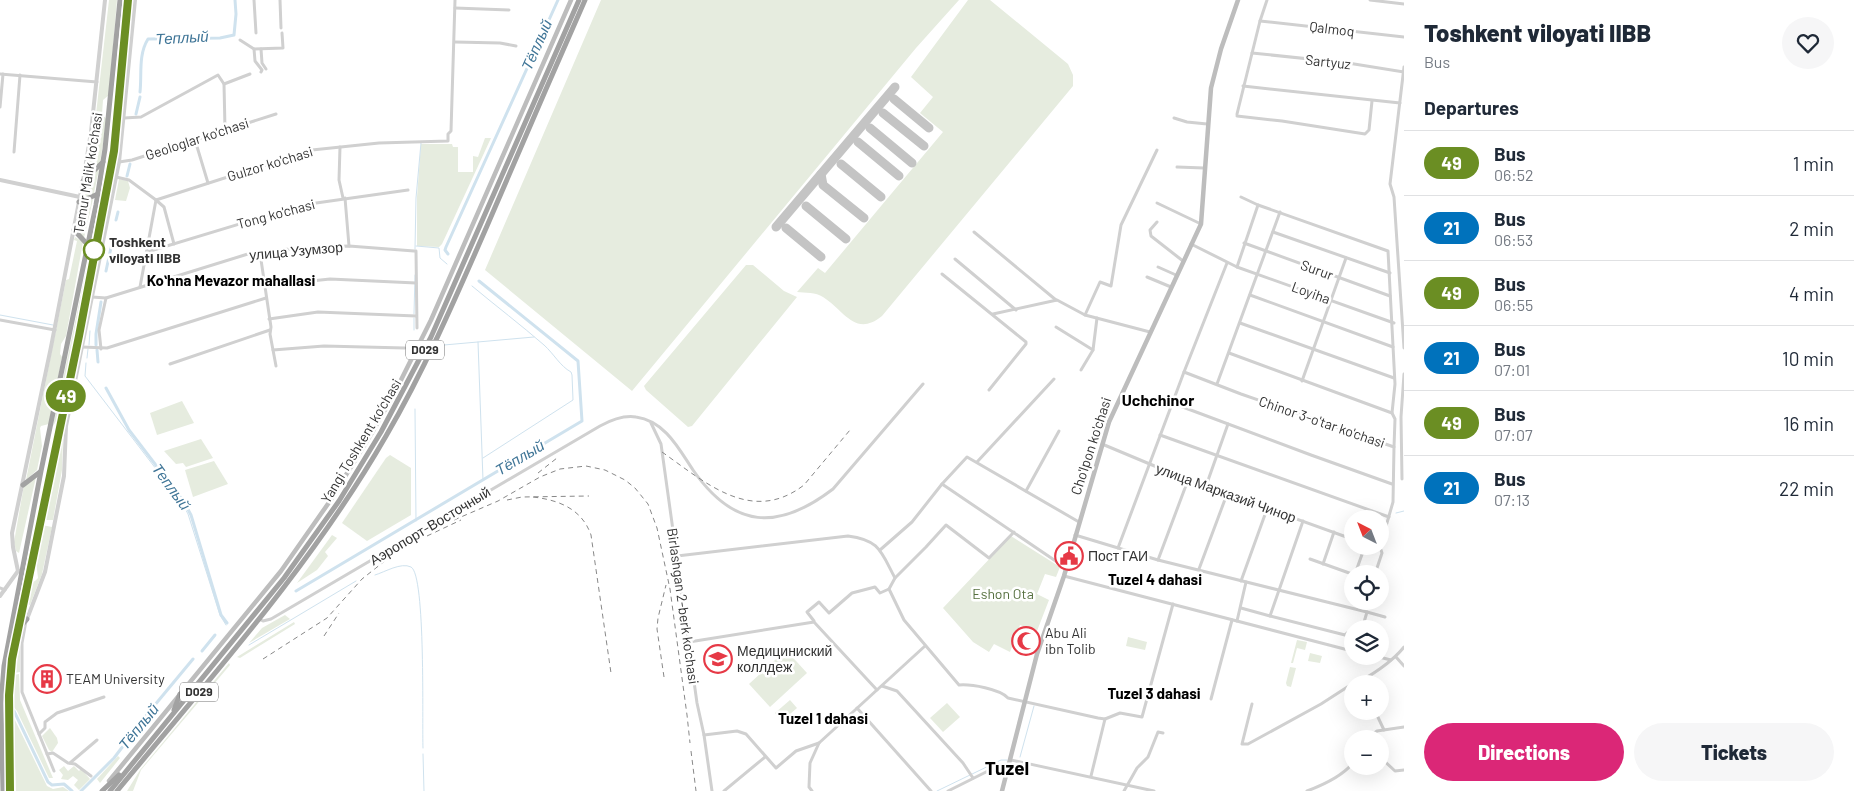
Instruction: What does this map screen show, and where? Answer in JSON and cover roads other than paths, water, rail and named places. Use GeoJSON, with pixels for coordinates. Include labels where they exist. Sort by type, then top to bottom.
{"type":"FeatureCollection","features":[{"type":"Feature","properties":{"kind":"highway","name":"Temur Malik ko'chasi"},"geometry":{"type":"LineString","coordinates":[[2,790],[1,716],[5,658],[20,571],[104,162],[120,0]]}},
{"type":"Feature","properties":{"kind":"highway","name":"Temur Malik ko'chasi"},"geometry":{"type":"LineString","coordinates":[[10,791],[9,708],[11,668],[114,151],[128,0]]}},
{"type":"Feature","properties":{"kind":"highway","name":"Yangi Toshkent ko‘chasi"},"geometry":{"type":"LineString","coordinates":[[117,791],[173,714],[254,617],[302,554],[339,502],[382,432],[435,329],[579,0]]}},
{"type":"Feature","properties":{"kind":"highway","name":"Yangi Toshkent ko‘chasi"},"geometry":{"type":"LineString","coordinates":[[110,791],[259,619],[307,557],[371,461],[406,400],[448,313],[585,0]]}},
{"type":"Feature","properties":{"kind":"highway"},"geometry":{"type":"LineString","coordinates":[[111,95],[120,96]]}},
{"type":"Feature","properties":{"kind":"highway"},"geometry":{"type":"LineString","coordinates":[[83,181],[104,162]]}},
{"type":"Feature","properties":{"kind":"highway"},"geometry":{"type":"LineString","coordinates":[[80,200],[98,194]]}},
{"type":"Feature","properties":{"kind":"highway"},"geometry":{"type":"LineString","coordinates":[[74,230],[88,245]]}},
{"type":"Feature","properties":{"kind":"highway"},"geometry":{"type":"LineString","coordinates":[[48,436],[53,433],[58,436]]}},
{"type":"Feature","properties":{"kind":"highway"},"geometry":{"type":"LineString","coordinates":[[22,485],[41,471]]}},
{"type":"Feature","properties":{"kind":"highway"},"geometry":{"type":"LineString","coordinates":[[20,571],[29,574]]}},
{"type":"Feature","properties":{"kind":"highway"},"geometry":{"type":"LineString","coordinates":[[18,631],[27,619]]}},
{"type":"Feature","properties":{"kind":"highway"},"geometry":{"type":"LineString","coordinates":[[173,714],[180,694]]}},
{"type":"Feature","properties":{"kind":"highway"},"geometry":{"type":"LineString","coordinates":[[102,791],[136,763]]}},
{"type":"Feature","properties":{"kind":"highway"},"geometry":{"type":"LineString","coordinates":[[121,791],[136,763]]}},
{"type":"Feature","properties":{"kind":"main road"},"geometry":{"type":"LineString","coordinates":[[102,791],[254,605],[306,536],[344,478],[394,394],[435,311],[571,0]]}},
{"type":"Feature","properties":{"kind":"main road","name":"Cho'lpon ko'chasi"},"geometry":{"type":"LineString","coordinates":[[1002,791],[1011,762],[1037,654],[1064,576],[1101,444],[1115,405],[1201,224],[1211,88],[1238,0]]}},
{"type":"Feature","properties":{"kind":"street"},"geometry":{"type":"LineString","coordinates":[[0,596],[20,571],[12,536],[80,200],[91,132],[105,0]]}},
{"type":"Feature","properties":{"kind":"street"},"geometry":{"type":"LineString","coordinates":[[54,771],[22,692],[22,643],[27,619],[45,572],[64,476],[64,439],[116,177],[124,118],[135,0]]}},
{"type":"Feature","properties":{"kind":"street"},"geometry":{"type":"LineString","coordinates":[[254,0],[256,34]]}},
{"type":"Feature","properties":{"kind":"street"},"geometry":{"type":"LineString","coordinates":[[280,0],[281,28]]}},
{"type":"Feature","properties":{"kind":"street"},"geometry":{"type":"LineString","coordinates":[[455,0],[455,42],[500,43],[516,46]]}},
{"type":"Feature","properties":{"kind":"street"},"geometry":{"type":"LineString","coordinates":[[1267,0],[1243,86],[1237,115],[1365,134],[1368,130],[1372,101]]}},
{"type":"Feature","properties":{"kind":"street"},"geometry":{"type":"LineString","coordinates":[[1370,0],[1404,4]]}},
{"type":"Feature","properties":{"kind":"street"},"geometry":{"type":"LineString","coordinates":[[455,8],[509,10]]}},
{"type":"Feature","properties":{"kind":"street","name":"Qalmoq"},"geometry":{"type":"LineString","coordinates":[[1260,21],[1404,37]]}},
{"type":"Feature","properties":{"kind":"street"},"geometry":{"type":"LineString","coordinates":[[240,40],[254,49],[283,48],[282,33]]}},
{"type":"Feature","properties":{"kind":"street","name":"Gulzor ko'chasi"},"geometry":{"type":"LineString","coordinates":[[156,200],[321,148],[380,143],[448,141],[448,134],[451,131],[455,42]]}},
{"type":"Feature","properties":{"kind":"street"},"geometry":{"type":"LineString","coordinates":[[254,49],[255,61],[262,70],[261,72]]}},
{"type":"Feature","properties":{"kind":"street"},"geometry":{"type":"LineString","coordinates":[[261,49],[262,63],[266,69]]}},
{"type":"Feature","properties":{"kind":"street","name":"Sartyuz"},"geometry":{"type":"LineString","coordinates":[[1252,53],[1404,72]]}},
{"type":"Feature","properties":{"kind":"street"},"geometry":{"type":"LineString","coordinates":[[1404,67],[1390,184],[1394,197],[1404,348]]}},
{"type":"Feature","properties":{"kind":"street"},"geometry":{"type":"LineString","coordinates":[[0,107],[1,74],[97,82]]}},
{"type":"Feature","properties":{"kind":"street"},"geometry":{"type":"LineString","coordinates":[[224,84],[250,74]]}},
{"type":"Feature","properties":{"kind":"street"},"geometry":{"type":"LineString","coordinates":[[14,152],[20,75]]}},
{"type":"Feature","properties":{"kind":"street"},"geometry":{"type":"LineString","coordinates":[[124,118],[141,117],[218,75],[224,84],[225,130]]}},
{"type":"Feature","properties":{"kind":"street"},"geometry":{"type":"LineString","coordinates":[[1243,86],[1372,101],[1400,102]]}},
{"type":"Feature","properties":{"kind":"street","name":"Geologlar ko'chasi"},"geometry":{"type":"LineString","coordinates":[[118,162],[132,160],[276,114]]}},
{"type":"Feature","properties":{"kind":"street"},"geometry":{"type":"LineString","coordinates":[[1174,118],[1187,122],[1207,124]]}},
{"type":"Feature","properties":{"kind":"street"},"geometry":{"type":"LineString","coordinates":[[195,140],[208,183]]}},
{"type":"Feature","properties":{"kind":"street"},"geometry":{"type":"LineString","coordinates":[[340,147],[340,180],[344,198],[349,246]]}},
{"type":"Feature","properties":{"kind":"street"},"geometry":{"type":"LineString","coordinates":[[1085,315],[1100,282],[1112,286],[1121,225],[1158,150]]}},
{"type":"Feature","properties":{"kind":"street"},"geometry":{"type":"LineString","coordinates":[[1177,168],[1204,168]]}},
{"type":"Feature","properties":{"kind":"street"},"geometry":{"type":"LineString","coordinates":[[116,177],[129,180],[164,207],[174,244]]}},
{"type":"Feature","properties":{"kind":"street"},"geometry":{"type":"LineString","coordinates":[[0,180],[80,200]]}},
{"type":"Feature","properties":{"kind":"street","name":"Tong ko'chasi"},"geometry":{"type":"LineString","coordinates":[[147,252],[302,205],[408,190]]}},
{"type":"Feature","properties":{"kind":"street"},"geometry":{"type":"LineString","coordinates":[[1241,196],[1258,204],[1388,251],[1393,322],[1394,378],[1392,413],[1395,419],[1394,447]]}},
{"type":"Feature","properties":{"kind":"street"},"geometry":{"type":"LineString","coordinates":[[140,287],[156,200]]}},
{"type":"Feature","properties":{"kind":"street"},"geometry":{"type":"LineString","coordinates":[[1157,204],[1201,224]]}},
{"type":"Feature","properties":{"kind":"street"},"geometry":{"type":"LineString","coordinates":[[1237,267],[1258,204]]}},
{"type":"Feature","properties":{"kind":"street"},"geometry":{"type":"LineString","coordinates":[[1217,384],[1280,212]]}},
{"type":"Feature","properties":{"kind":"street"},"geometry":{"type":"LineString","coordinates":[[1157,222],[1150,230],[1151,236],[1183,261]]}},
{"type":"Feature","properties":{"kind":"street"},"geometry":{"type":"LineString","coordinates":[[974,232],[1057,300],[1085,315],[1150,332]]}},
{"type":"Feature","properties":{"kind":"street"},"geometry":{"type":"LineString","coordinates":[[1273,232],[1390,273]]}},
{"type":"Feature","properties":{"kind":"street","name":"Surur"},"geometry":{"type":"LineString","coordinates":[[1244,243],[1390,296]]}},
{"type":"Feature","properties":{"kind":"street","name":"Loyiha"},"geometry":{"type":"LineString","coordinates":[[1191,244],[1237,267],[1393,322]]}},
{"type":"Feature","properties":{"kind":"street","name":"улица Узумзор"},"geometry":{"type":"LineString","coordinates":[[91,297],[106,298],[251,254],[299,248],[349,246],[415,251],[415,283]]}},
{"type":"Feature","properties":{"kind":"street"},"geometry":{"type":"LineString","coordinates":[[260,253],[276,366]]}},
{"type":"Feature","properties":{"kind":"street"},"geometry":{"type":"LineString","coordinates":[[1302,381],[1346,258]]}},
{"type":"Feature","properties":{"kind":"street"},"geometry":{"type":"LineString","coordinates":[[955,259],[1016,310]]}},
{"type":"Feature","properties":{"kind":"street"},"geometry":{"type":"LineString","coordinates":[[1118,548],[1148,465],[1228,263]]}},
{"type":"Feature","properties":{"kind":"street"},"geometry":{"type":"LineString","coordinates":[[1158,267],[1176,275]]}},
{"type":"Feature","properties":{"kind":"street"},"geometry":{"type":"LineString","coordinates":[[942,274],[1026,342],[989,390]]}},
{"type":"Feature","properties":{"kind":"street"},"geometry":{"type":"LineString","coordinates":[[1148,278],[1171,287]]}},
{"type":"Feature","properties":{"kind":"street"},"geometry":{"type":"LineString","coordinates":[[265,286],[330,279],[415,283],[414,316],[417,328]]}},
{"type":"Feature","properties":{"kind":"street"},"geometry":{"type":"LineString","coordinates":[[1250,296],[1393,347]]}},
{"type":"Feature","properties":{"kind":"street"},"geometry":{"type":"LineString","coordinates":[[101,348],[99,330],[106,298]]}},
{"type":"Feature","properties":{"kind":"street"},"geometry":{"type":"LineString","coordinates":[[81,347],[110,347],[266,298]]}},
{"type":"Feature","properties":{"kind":"street"},"geometry":{"type":"LineString","coordinates":[[993,314],[1057,300]]}},
{"type":"Feature","properties":{"kind":"street"},"geometry":{"type":"LineString","coordinates":[[268,319],[318,312],[414,316]]}},
{"type":"Feature","properties":{"kind":"street"},"geometry":{"type":"LineString","coordinates":[[1080,370],[1093,350],[1097,318]]}},
{"type":"Feature","properties":{"kind":"street"},"geometry":{"type":"LineString","coordinates":[[0,320],[54,330]]}},
{"type":"Feature","properties":{"kind":"street"},"geometry":{"type":"LineString","coordinates":[[1240,323],[1394,378]]}},
{"type":"Feature","properties":{"kind":"street"},"geometry":{"type":"LineString","coordinates":[[1056,327],[1093,350]]}},
{"type":"Feature","properties":{"kind":"street"},"geometry":{"type":"LineString","coordinates":[[170,364],[270,330]]}},
{"type":"Feature","properties":{"kind":"street"},"geometry":{"type":"LineString","coordinates":[[79,333],[83,339]]}},
{"type":"Feature","properties":{"kind":"street"},"geometry":{"type":"LineString","coordinates":[[274,350],[324,346],[405,348]]}},
{"type":"Feature","properties":{"kind":"street"},"geometry":{"type":"LineString","coordinates":[[1229,354],[1392,413]]}},
{"type":"Feature","properties":{"kind":"street","name":"Chinor 3-o'tar ko'chasi"},"geometry":{"type":"LineString","coordinates":[[1184,372],[1394,447],[1393,502],[1389,517]]}},
{"type":"Feature","properties":{"kind":"street"},"geometry":{"type":"LineString","coordinates":[[1402,479],[1401,417],[1404,374]]}},
{"type":"Feature","properties":{"kind":"street"},"geometry":{"type":"LineString","coordinates":[[977,462],[1054,379]]}},
{"type":"Feature","properties":{"kind":"street"},"geometry":{"type":"LineString","coordinates":[[651,422],[659,426],[673,440],[699,478],[710,491],[728,506],[746,515],[762,518],[781,517],[819,500],[833,489],[922,384]]}},
{"type":"Feature","properties":{"kind":"street"},"geometry":{"type":"LineString","coordinates":[[66,393],[73,388]]}},
{"type":"Feature","properties":{"kind":"street"},"geometry":{"type":"LineString","coordinates":[[1172,403],[1393,484]]}},
{"type":"Feature","properties":{"kind":"street","name":"Аэропорт-Восточный"},"geometry":{"type":"LineString","coordinates":[[259,619],[263,621],[268,620],[289,609],[600,426],[613,420],[636,416],[651,422]]}},
{"type":"Feature","properties":{"kind":"street","name":"Birlashgan 2-berk ko'chasi"},"geometry":{"type":"LineString","coordinates":[[651,422],[661,444],[697,703],[704,735],[712,791]]}},
{"type":"Feature","properties":{"kind":"street"},"geometry":{"type":"LineString","coordinates":[[1206,486],[1228,424]]}},
{"type":"Feature","properties":{"kind":"street"},"geometry":{"type":"LineString","coordinates":[[1026,490],[1060,432]]}},
{"type":"Feature","properties":{"kind":"street"},"geometry":{"type":"LineString","coordinates":[[1160,435],[1369,510]]}},
{"type":"Feature","properties":{"kind":"street","name":"улица Марказий Чинор"},"geometry":{"type":"LineString","coordinates":[[1101,444],[1148,465],[1344,535]]}},
{"type":"Feature","properties":{"kind":"street"},"geometry":{"type":"LineString","coordinates":[[1394,453],[1402,454]]}},
{"type":"Feature","properties":{"kind":"street"},"geometry":{"type":"LineString","coordinates":[[880,550],[912,522],[965,458],[977,462],[1079,522]]}},
{"type":"Feature","properties":{"kind":"street"},"geometry":{"type":"LineString","coordinates":[[1158,560],[1188,480]]}},
{"type":"Feature","properties":{"kind":"street"},"geometry":{"type":"LineString","coordinates":[[942,484],[1066,568]]}},
{"type":"Feature","properties":{"kind":"street"},"geometry":{"type":"LineString","coordinates":[[1199,569],[1227,494]]}},
{"type":"Feature","properties":{"kind":"street"},"geometry":{"type":"LineString","coordinates":[[1241,581],[1267,508]]}},
{"type":"Feature","properties":{"kind":"street"},"geometry":{"type":"LineString","coordinates":[[1270,616],[1303,521]]}},
{"type":"Feature","properties":{"kind":"street"},"geometry":{"type":"LineString","coordinates":[[877,690],[807,612],[819,602],[829,614],[852,593],[875,587],[880,594],[889,589],[895,578],[946,525],[989,558],[1014,532]]}},
{"type":"Feature","properties":{"kind":"street"},"geometry":{"type":"LineString","coordinates":[[1323,564],[1334,532]]}},
{"type":"Feature","properties":{"kind":"street"},"geometry":{"type":"LineString","coordinates":[[1076,535],[1158,560],[1385,617]]}},
{"type":"Feature","properties":{"kind":"street"},"geometry":{"type":"LineString","coordinates":[[677,556],[848,536],[869,540],[880,550],[895,578]]}},
{"type":"Feature","properties":{"kind":"street"},"geometry":{"type":"LineString","coordinates":[[1310,559],[1344,571]]}},
{"type":"Feature","properties":{"kind":"street"},"geometry":{"type":"LineString","coordinates":[[1064,576],[1344,649]]}},
{"type":"Feature","properties":{"kind":"street"},"geometry":{"type":"LineString","coordinates":[[1237,621],[1246,582]]}},
{"type":"Feature","properties":{"kind":"street"},"geometry":{"type":"LineString","coordinates":[[0,588],[4,590]]}},
{"type":"Feature","properties":{"kind":"street"},"geometry":{"type":"LineString","coordinates":[[889,589],[904,620],[959,685],[978,686],[1004,693],[1008,698],[1105,719],[1120,713],[1142,718],[1173,604]]}},
{"type":"Feature","properties":{"kind":"street"},"geometry":{"type":"LineString","coordinates":[[1241,608],[1344,636]]}},
{"type":"Feature","properties":{"kind":"street"},"geometry":{"type":"LineString","coordinates":[[1365,620],[1368,612]]}},
{"type":"Feature","properties":{"kind":"street"},"geometry":{"type":"LineString","coordinates":[[1211,699],[1232,620]]}},
{"type":"Feature","properties":{"kind":"street"},"geometry":{"type":"LineString","coordinates":[[689,642],[814,622]]}},
{"type":"Feature","properties":{"kind":"street"},"geometry":{"type":"LineString","coordinates":[[812,791],[809,787],[810,763],[819,743],[926,646]]}},
{"type":"Feature","properties":{"kind":"street"},"geometry":{"type":"LineString","coordinates":[[1370,675],[1396,657],[1404,648]]}},
{"type":"Feature","properties":{"kind":"street"},"geometry":{"type":"LineString","coordinates":[[1396,657],[1404,666]]}},
{"type":"Feature","properties":{"kind":"street"},"geometry":{"type":"LineString","coordinates":[[882,686],[897,691],[963,763],[972,776]]}},
{"type":"Feature","properties":{"kind":"street"},"geometry":{"type":"LineString","coordinates":[[1252,704],[1242,744],[1248,744],[1344,690]]}},
{"type":"Feature","properties":{"kind":"street"},"geometry":{"type":"LineString","coordinates":[[39,734],[45,728],[45,722],[57,714],[104,697]]}},
{"type":"Feature","properties":{"kind":"street"},"geometry":{"type":"LineString","coordinates":[[857,708],[931,791]]}},
{"type":"Feature","properties":{"kind":"street"},"geometry":{"type":"LineString","coordinates":[[1091,777],[1105,719]]}},
{"type":"Feature","properties":{"kind":"street"},"geometry":{"type":"LineString","coordinates":[[1379,720],[1384,730],[1404,727]]}},
{"type":"Feature","properties":{"kind":"street"},"geometry":{"type":"LineString","coordinates":[[704,735],[742,732],[746,734],[776,768],[796,751],[819,743]]}},
{"type":"Feature","properties":{"kind":"street"},"geometry":{"type":"LineString","coordinates":[[1124,791],[1137,768],[1148,757],[1158,732],[1163,733]]}},
{"type":"Feature","properties":{"kind":"street"},"geometry":{"type":"LineString","coordinates":[[70,763],[97,740]]}},
{"type":"Feature","properties":{"kind":"street"},"geometry":{"type":"LineString","coordinates":[[48,754],[53,753],[75,764],[90,776]]}},
{"type":"Feature","properties":{"kind":"street"},"geometry":{"type":"LineString","coordinates":[[724,791],[765,757]]}},
{"type":"Feature","properties":{"kind":"street"},"geometry":{"type":"LineString","coordinates":[[948,791],[972,776],[1011,762],[1091,777],[1140,790],[1154,791]]}},
{"type":"Feature","properties":{"kind":"street"},"geometry":{"type":"LineString","coordinates":[[1389,765],[1395,770],[1404,770]]}},
{"type":"Feature","properties":{"kind":"street"},"geometry":{"type":"LineString","coordinates":[[1307,791],[1323,785],[1344,771]]}},
{"type":"Feature","properties":{"kind":"street"},"geometry":{"type":"LineString","coordinates":[[1323,785],[1325,791]]}},
{"type":"Feature","properties":{"kind":"waterway","name":"Теплый"},"geometry":{"type":"LineString","coordinates":[[140,92],[142,58],[148,39],[220,38],[234,35],[235,0]]}},
{"type":"Feature","properties":{"kind":"waterway","name":"Тёплый"},"geometry":{"type":"LineString","coordinates":[[448,254],[445,250],[446,247],[558,0]]}},
{"type":"Feature","properties":{"kind":"waterway","name":"Теплый"},"geometry":{"type":"LineString","coordinates":[[136,114],[140,97]]}},
{"type":"Feature","properties":{"kind":"waterway"},"geometry":{"type":"LineString","coordinates":[[415,249],[416,198],[421,143]]}},
{"type":"Feature","properties":{"kind":"waterway","name":"Теплый"},"geometry":{"type":"LineString","coordinates":[[127,176],[130,164]]}},
{"type":"Feature","properties":{"kind":"waterway","name":"Теплый"},"geometry":{"type":"LineString","coordinates":[[116,220],[118,212]]}},
{"type":"Feature","properties":{"kind":"waterway","name":"Теплый"},"geometry":{"type":"LineString","coordinates":[[106,271],[112,243]]}},
{"type":"Feature","properties":{"kind":"waterway"},"geometry":{"type":"LineString","coordinates":[[416,246],[439,248],[440,258],[447,264]]}},
{"type":"Feature","properties":{"kind":"waterway"},"geometry":{"type":"LineString","coordinates":[[414,314],[415,275]]}},
{"type":"Feature","properties":{"kind":"waterway","name":"Тёплый"},"geometry":{"type":"LineString","coordinates":[[296,591],[582,421],[578,361],[479,281]]}},
{"type":"Feature","properties":{"kind":"waterway"},"geometry":{"type":"LineString","coordinates":[[472,286],[544,345],[572,375],[573,400],[483,458]]}},
{"type":"Feature","properties":{"kind":"waterway","name":"Теплый"},"geometry":{"type":"LineString","coordinates":[[96,345],[101,302]]}},
{"type":"Feature","properties":{"kind":"waterway"},"geometry":{"type":"LineString","coordinates":[[0,315],[53,325]]}},
{"type":"Feature","properties":{"kind":"waterway"},"geometry":{"type":"LineString","coordinates":[[414,318],[414,330]]}},
{"type":"Feature","properties":{"kind":"waterway"},"geometry":{"type":"LineString","coordinates":[[89,345],[90,331]]}},
{"type":"Feature","properties":{"kind":"waterway"},"geometry":{"type":"LineString","coordinates":[[444,345],[534,337]]}},
{"type":"Feature","properties":{"kind":"waterway"},"geometry":{"type":"LineString","coordinates":[[478,342],[483,480]]}},
{"type":"Feature","properties":{"kind":"waterway"},"geometry":{"type":"LineString","coordinates":[[87,358],[88,349]]}},
{"type":"Feature","properties":{"kind":"waterway","name":"Теплый"},"geometry":{"type":"LineString","coordinates":[[97,350],[98,362]]}},
{"type":"Feature","properties":{"kind":"waterway","name":"Теплый"},"geometry":{"type":"LineString","coordinates":[[86,363],[85,376],[182,503],[188,514],[220,615],[226,625]]}},
{"type":"Feature","properties":{"kind":"waterway","name":"Теплый"},"geometry":{"type":"LineString","coordinates":[[106,388],[129,430],[184,502],[191,515],[221,615],[227,623]]}},
{"type":"Feature","properties":{"kind":"waterway"},"geometry":{"type":"LineString","coordinates":[[415,409],[416,521]]}},
{"type":"Feature","properties":{"kind":"waterway"},"geometry":{"type":"LineString","coordinates":[[1396,513],[1404,511]]}},
{"type":"Feature","properties":{"kind":"waterway"},"geometry":{"type":"LineString","coordinates":[[375,575],[407,566],[411,567],[416,576],[421,622],[423,748]]}},
{"type":"Feature","properties":{"kind":"waterway"},"geometry":{"type":"LineString","coordinates":[[249,645],[356,581]]}},
{"type":"Feature","properties":{"kind":"waterway","name":"Тёплый"},"geometry":{"type":"LineString","coordinates":[[202,651],[215,635]]}},
{"type":"Feature","properties":{"kind":"waterway","name":"Тёплый"},"geometry":{"type":"LineString","coordinates":[[81,791],[114,758],[193,659]]}},
{"type":"Feature","properties":{"kind":"waterway"},"geometry":{"type":"LineString","coordinates":[[1020,757],[1034,706]]}},
{"type":"Feature","properties":{"kind":"waterway"},"geometry":{"type":"LineString","coordinates":[[14,711],[48,782],[52,785],[64,784],[72,791]]}},
{"type":"Feature","properties":{"kind":"waterway"},"geometry":{"type":"LineString","coordinates":[[423,754],[424,791]]}},
{"type":"Feature","properties":{"kind":"waterway"},"geometry":{"type":"LineString","coordinates":[[937,791],[1001,760],[1007,760]]}},
{"type":"Feature","properties":{"kind":"railway"},"geometry":{"type":"LineString","coordinates":[[662,452],[713,487],[730,495],[748,500],[766,501],[785,496],[804,485],[850,430]]}},
{"type":"Feature","properties":{"kind":"railway"},"geometry":{"type":"LineString","coordinates":[[538,473],[557,458]]}},
{"type":"Feature","properties":{"kind":"railway"},"geometry":{"type":"LineString","coordinates":[[454,520],[498,501],[540,477],[560,469],[586,466],[605,470],[625,480],[635,488],[648,504],[657,528],[670,589],[690,743]]}},
{"type":"Feature","properties":{"kind":"railway"},"geometry":{"type":"LineString","coordinates":[[507,500],[522,497],[589,496]]}},
{"type":"Feature","properties":{"kind":"railway"},"geometry":{"type":"LineString","coordinates":[[533,497],[560,503],[576,512],[587,526],[591,535],[611,673]]}},
{"type":"Feature","properties":{"kind":"railway"},"geometry":{"type":"LineString","coordinates":[[427,536],[461,520]]}},
{"type":"Feature","properties":{"kind":"railway"},"geometry":{"type":"LineString","coordinates":[[263,659],[327,618],[362,579],[386,560]]}},
{"type":"Feature","properties":{"kind":"railway"},"geometry":{"type":"LineString","coordinates":[[664,677],[657,629],[666,585]]}},
{"type":"Feature","properties":{"kind":"railway"},"geometry":{"type":"LineString","coordinates":[[324,636],[339,613]]}},
{"type":"Feature","properties":{"kind":"railway"},"geometry":{"type":"LineString","coordinates":[[691,751],[696,791]]}},
{"type":"Feature","properties":{"kind":"place","name":"Toshkent viloyati IIBB"},"geometry":{"type":"Point","coordinates":[94,250]}},
{"type":"Feature","properties":{"kind":"place","name":"Пост ГАИ"},"geometry":{"type":"Point","coordinates":[1069,556]}},
{"type":"Feature","properties":{"kind":"place","name":"Abu Ali ibn Tolib"},"geometry":{"type":"Point","coordinates":[1026,641]}},
{"type":"Feature","properties":{"kind":"place","name":"Медициниский коллдеж"},"geometry":{"type":"Point","coordinates":[718,659]}},
{"type":"Feature","properties":{"kind":"place","name":"TEAM University"},"geometry":{"type":"Point","coordinates":[47,679]}},
{"type":"Feature","properties":{"kind":"district","name":"Koʻhna Mevazor mahallasi"},"geometry":{"type":"Point","coordinates":[231,281]}},
{"type":"Feature","properties":{"kind":"district","name":"Uchchinor"},"geometry":{"type":"Point","coordinates":[1158,400]}},
{"type":"Feature","properties":{"kind":"district","name":"Tuzel 4 dahasi"},"geometry":{"type":"Point","coordinates":[1155,580]}},
{"type":"Feature","properties":{"kind":"district","name":"Tuzel 3 dahasi"},"geometry":{"type":"Point","coordinates":[1154,694]}},
{"type":"Feature","properties":{"kind":"district","name":"Tuzel 1 dahasi"},"geometry":{"type":"Point","coordinates":[823,719]}},
{"type":"Feature","properties":{"kind":"district","name":"Tuzel"},"geometry":{"type":"Point","coordinates":[1007,768]}},
{"type":"Feature","properties":{"kind":"park label","name":"Eshon Ota"},"geometry":{"type":"Point","coordinates":[1003,594]}}]}
